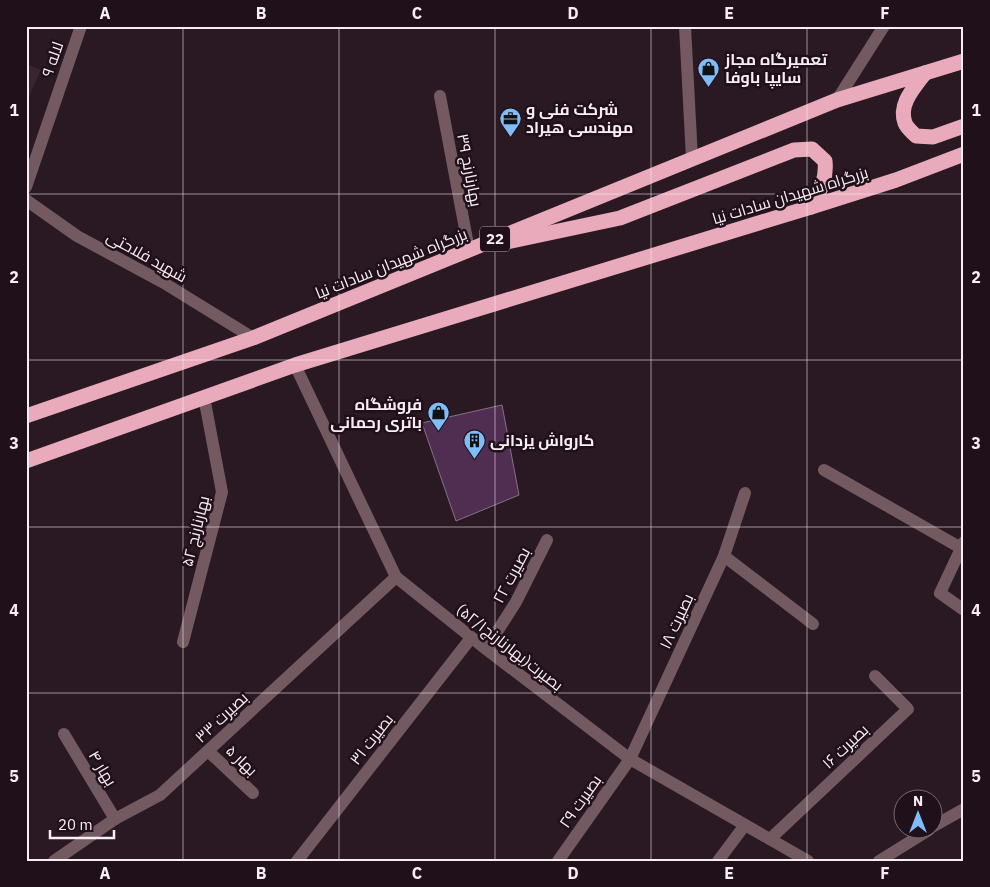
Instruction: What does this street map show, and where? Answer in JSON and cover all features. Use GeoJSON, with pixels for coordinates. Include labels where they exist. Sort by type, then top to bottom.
{"type":"FeatureCollection","features":[{"type":"Feature","properties":{"kind":"highway","name":"بزرگراه شهیدان سادات نیا"},"geometry":{"type":"LineString","coordinates":[[26,416],[253,338],[837,100],[964,61]]}},
{"type":"Feature","properties":{"kind":"highway"},"geometry":{"type":"LineString","coordinates":[[924,73],[907,97],[904,112],[906,125],[916,136],[933,137],[964,126]]}},
{"type":"Feature","properties":{"kind":"highway"},"geometry":{"type":"LineString","coordinates":[[469,250],[620,218],[794,150],[812,149],[826,161],[827,172],[824,183],[811,207]]}},
{"type":"Feature","properties":{"kind":"highway","name":"بزرگراه شهیدان سادات نیا"},"geometry":{"type":"LineString","coordinates":[[26,461],[295,365],[811,207],[896,180],[964,154]]}},
{"type":"Feature","properties":{"kind":"street","name":"لاله ۹"},"geometry":{"type":"LineString","coordinates":[[26,187],[80,26]]}},
{"type":"Feature","properties":{"kind":"street"},"geometry":{"type":"LineString","coordinates":[[685,26],[692,159]]}},
{"type":"Feature","properties":{"kind":"street"},"geometry":{"type":"LineString","coordinates":[[837,100],[884,26]]}},
{"type":"Feature","properties":{"kind":"street","name":"بهارنارنج ۳۹"},"geometry":{"type":"LineString","coordinates":[[440,96],[469,250]]}},
{"type":"Feature","properties":{"kind":"street","name":"شهید فلاحتی"},"geometry":{"type":"LineString","coordinates":[[26,200],[77,236],[164,283],[253,338]]}},
{"type":"Feature","properties":{"kind":"street","name":"بصیرت(بهارنارنج۵۲/۱)"},"geometry":{"type":"LineString","coordinates":[[295,365],[396,577],[471,638],[630,760],[808,861]]}},
{"type":"Feature","properties":{"kind":"street","name":"بهارنارنج ۵۲"},"geometry":{"type":"LineString","coordinates":[[183,642],[222,492],[204,397]]}},
{"type":"Feature","properties":{"kind":"street"},"geometry":{"type":"LineString","coordinates":[[824,470],[962,545],[940,593],[964,610]]}},
{"type":"Feature","properties":{"kind":"street","name":"بصیرت ۱۸"},"geometry":{"type":"LineString","coordinates":[[630,760],[724,556],[745,493]]}},
{"type":"Feature","properties":{"kind":"street","name":"بصیرت ۲۲"},"geometry":{"type":"LineString","coordinates":[[486,649],[516,602],[547,540]]}},
{"type":"Feature","properties":{"kind":"street"},"geometry":{"type":"LineString","coordinates":[[724,556],[813,624]]}},
{"type":"Feature","properties":{"kind":"street","name":"بصیرت ۳۳"},"geometry":{"type":"LineString","coordinates":[[54,861],[115,819],[160,795],[396,577]]}},
{"type":"Feature","properties":{"kind":"street","name":"بصیرت ۳۱"},"geometry":{"type":"LineString","coordinates":[[297,861],[471,638]]}},
{"type":"Feature","properties":{"kind":"street","name":"بصیرت ۱۶"},"geometry":{"type":"LineString","coordinates":[[770,839],[908,709],[875,676]]}},
{"type":"Feature","properties":{"kind":"street","name":"بهار ۴"},"geometry":{"type":"LineString","coordinates":[[64,734],[115,819]]}},
{"type":"Feature","properties":{"kind":"street","name":"بهار ۵"},"geometry":{"type":"LineString","coordinates":[[208,751],[253,793]]}},
{"type":"Feature","properties":{"kind":"street","name":"بصیرت ۲۹"},"geometry":{"type":"LineString","coordinates":[[558,861],[630,760]]}},
{"type":"Feature","properties":{"kind":"street"},"geometry":{"type":"LineString","coordinates":[[942,821],[964,809]]}},
{"type":"Feature","properties":{"kind":"street"},"geometry":{"type":"LineString","coordinates":[[718,861],[745,825]]}},
{"type":"Feature","properties":{"kind":"street"},"geometry":{"type":"LineString","coordinates":[[880,861],[913,840]]}},
{"type":"Feature","properties":{"kind":"shaded area"},"geometry":{"type":"Polygon","coordinates":[[[26,64],[41,70],[26,103],[26,64]]]}},
{"type":"Feature","properties":{"kind":"building","name":"کارواش یزدانی"},"geometry":{"type":"Polygon","coordinates":[[[502,405],[519,495],[456,521],[422,423],[502,405]]]}},
{"type":"Feature","properties":{"kind":"place","name":"تعمیرگاه مجاز سایپا باوفا"},"geometry":{"type":"Point","coordinates":[709,87]}},
{"type":"Feature","properties":{"kind":"place","name":"شرکت فنی و مهندسی هیراد"},"geometry":{"type":"Point","coordinates":[510,137]}},
{"type":"Feature","properties":{"kind":"place","name":"فروشگاه باتری رحمانی"},"geometry":{"type":"Point","coordinates":[438,432]}},
{"type":"Feature","properties":{"kind":"place","name":"کارواش یزدانی"},"geometry":{"type":"Point","coordinates":[474,459]}}]}
